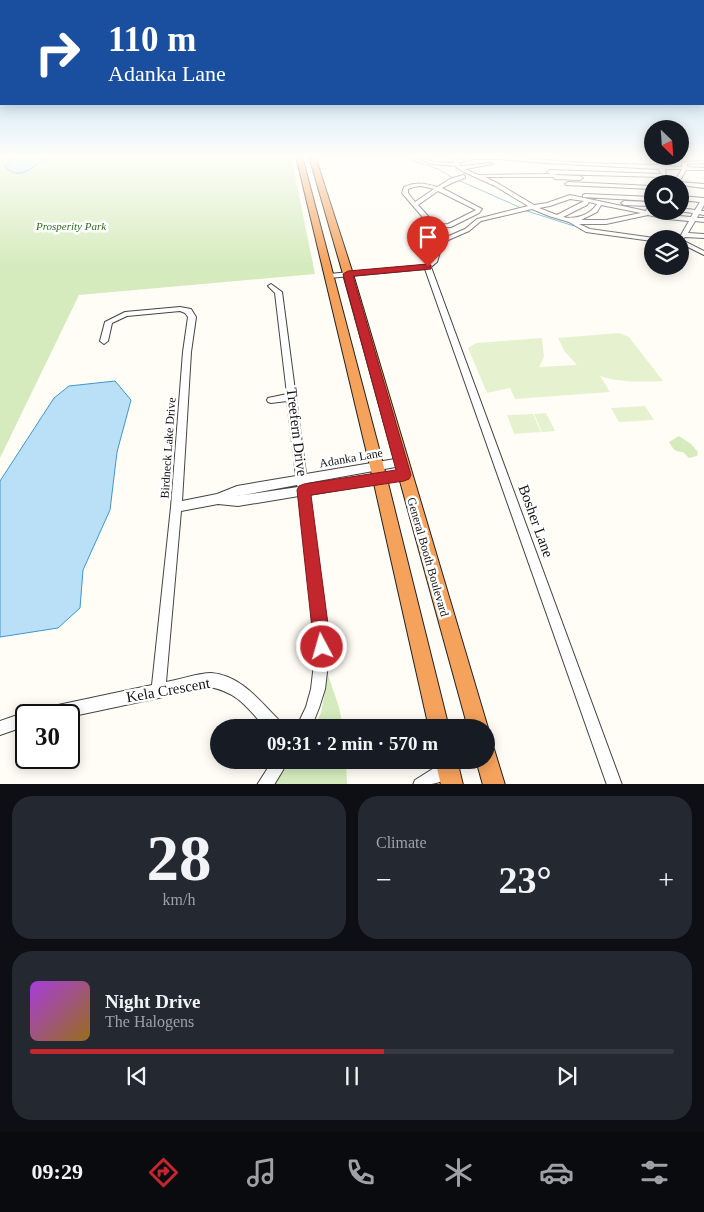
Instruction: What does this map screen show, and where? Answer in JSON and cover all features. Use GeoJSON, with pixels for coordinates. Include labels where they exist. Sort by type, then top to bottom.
{"type":"FeatureCollection","features":[{"type":"Feature","properties":{"kind":"highway"},"geometry":{"type":"LineString","coordinates":[[308,193],[437,719]]}},
{"type":"Feature","properties":{"kind":"highway","name":"General Booth Boulevard"},"geometry":{"type":"LineString","coordinates":[[323,193],[475,719]]}},
{"type":"Feature","properties":{"kind":"highway"},"geometry":{"type":"LineString","coordinates":[[490,769],[494,784]]}},
{"type":"Feature","properties":{"kind":"street"},"geometry":{"type":"LineString","coordinates":[[405,193],[429,224],[434,227],[448,226],[477,212],[478,209],[444,193]]}},
{"type":"Feature","properties":{"kind":"street"},"geometry":{"type":"LineString","coordinates":[[415,205],[432,193]]}},
{"type":"Feature","properties":{"kind":"street"},"geometry":{"type":"LineString","coordinates":[[510,193],[558,218],[573,222],[620,221],[644,214]]}},
{"type":"Feature","properties":{"kind":"street"},"geometry":{"type":"LineString","coordinates":[[568,193],[570,196],[644,212]]}},
{"type":"Feature","properties":{"kind":"street"},"geometry":{"type":"LineString","coordinates":[[689,195],[704,196]]}},
{"type":"Feature","properties":{"kind":"street"},"geometry":{"type":"LineString","coordinates":[[329,276],[428,267],[434,262],[444,240],[467,230],[479,220],[533,206],[548,205],[570,196],[644,199]]}},
{"type":"Feature","properties":{"kind":"street"},"geometry":{"type":"LineString","coordinates":[[558,218],[585,204],[588,200]]}},
{"type":"Feature","properties":{"kind":"street"},"geometry":{"type":"LineString","coordinates":[[689,201],[702,206]]}},
{"type":"Feature","properties":{"kind":"street"},"geometry":{"type":"LineString","coordinates":[[573,222],[595,210],[602,203],[644,204]]}},
{"type":"Feature","properties":{"kind":"street"},"geometry":{"type":"LineString","coordinates":[[689,205],[702,206]]}},
{"type":"Feature","properties":{"kind":"street"},"geometry":{"type":"LineString","coordinates":[[689,208],[702,206]]}},
{"type":"Feature","properties":{"kind":"street"},"geometry":{"type":"LineString","coordinates":[[685,230],[702,206]]}},
{"type":"Feature","properties":{"kind":"street"},"geometry":{"type":"LineString","coordinates":[[597,222],[626,209]]}},
{"type":"Feature","properties":{"kind":"street"},"geometry":{"type":"LineString","coordinates":[[689,218],[704,220]]}},
{"type":"Feature","properties":{"kind":"street"},"geometry":{"type":"LineString","coordinates":[[573,222],[588,231],[623,236],[628,232],[636,232],[644,236]]}},
{"type":"Feature","properties":{"kind":"street"},"geometry":{"type":"LineString","coordinates":[[689,237],[704,236]]}},
{"type":"Feature","properties":{"kind":"street"},"geometry":{"type":"LineString","coordinates":[[689,244],[704,253]]}},
{"type":"Feature","properties":{"kind":"street","name":"Bosher Lane"},"geometry":{"type":"LineString","coordinates":[[428,267],[615,784]]}},
{"type":"Feature","properties":{"kind":"street","name":"Treefern Drive"},"geometry":{"type":"LineString","coordinates":[[271,286],[278,292],[320,616],[321,683],[307,719]]}},
{"type":"Feature","properties":{"kind":"street","name":"Birdneck Lake Drive"},"geometry":{"type":"LineString","coordinates":[[104,341],[109,322],[125,314],[180,308],[191,314],[176,507],[158,690]]}},
{"type":"Feature","properties":{"kind":"street"},"geometry":{"type":"LineString","coordinates":[[271,400],[292,397]]}},
{"type":"Feature","properties":{"kind":"street","name":"Adanka Lane"},"geometry":{"type":"LineString","coordinates":[[176,507],[218,499],[238,501],[303,485],[402,469]]}},
{"type":"Feature","properties":{"kind":"street","name":"Kela Crescent"},"geometry":{"type":"LineString","coordinates":[[80,707],[210,680],[225,682],[236,687],[268,719]]}},
{"type":"Feature","properties":{"kind":"street"},"geometry":{"type":"LineString","coordinates":[[0,728],[15,723]]}},
{"type":"Feature","properties":{"kind":"street"},"geometry":{"type":"LineString","coordinates":[[264,784],[275,769]]}},
{"type":"Feature","properties":{"kind":"street"},"geometry":{"type":"LineString","coordinates":[[420,784],[449,771]]}},
{"type":"Feature","properties":{"kind":"green space","name":"Prosperity Park"},"geometry":{"type":"Polygon","coordinates":[[[0,193],[298,193],[315,274],[79,295],[0,458],[0,193]]]}},
{"type":"Feature","properties":{"kind":"green space"},"geometry":{"type":"Polygon","coordinates":[[[619,333],[629,337],[663,381],[624,381],[600,376],[610,392],[515,399],[510,388],[487,393],[468,348],[476,343],[542,338],[544,357],[539,367],[577,365],[565,352],[558,338],[619,333]]]}},
{"type":"Feature","properties":{"kind":"green space"},"geometry":{"type":"Polygon","coordinates":[[[645,406],[654,420],[619,422],[611,408],[645,406]]]}},
{"type":"Feature","properties":{"kind":"green space"},"geometry":{"type":"Polygon","coordinates":[[[546,413],[555,431],[542,432],[534,414],[546,413]]]}},
{"type":"Feature","properties":{"kind":"green space"},"geometry":{"type":"Polygon","coordinates":[[[533,414],[541,432],[514,434],[507,415],[533,414]]]}},
{"type":"Feature","properties":{"kind":"green space"},"geometry":{"type":"Polygon","coordinates":[[[679,436],[691,444],[698,452],[697,456],[689,458],[683,452],[676,451],[673,448],[669,442],[679,436]]]}},
{"type":"Feature","properties":{"kind":"green space"},"geometry":{"type":"Polygon","coordinates":[[[328,675],[341,719],[318,719],[321,713],[328,675]]]}},
{"type":"Feature","properties":{"kind":"green space"},"geometry":{"type":"Polygon","coordinates":[[[285,769],[346,769],[347,784],[274,784],[285,769]]]}},
{"type":"Feature","properties":{"kind":"water"},"geometry":{"type":"Polygon","coordinates":[[[115,381],[131,400],[117,452],[110,510],[83,570],[80,608],[58,628],[0,637],[0,481],[54,398],[69,386],[115,381]]]}},
{"type":"Feature","properties":{"kind":"waterway"},"geometry":{"type":"LineString","coordinates":[[486,193],[519,207]]}},
{"type":"Feature","properties":{"kind":"waterway"},"geometry":{"type":"LineString","coordinates":[[527,211],[574,226]]}},
{"type":"Feature","properties":{"kind":"route"},"geometry":{"type":"LineString","coordinates":[[322,647],[320,616],[304,490],[404,475],[348,274],[428,267]]}}]}
